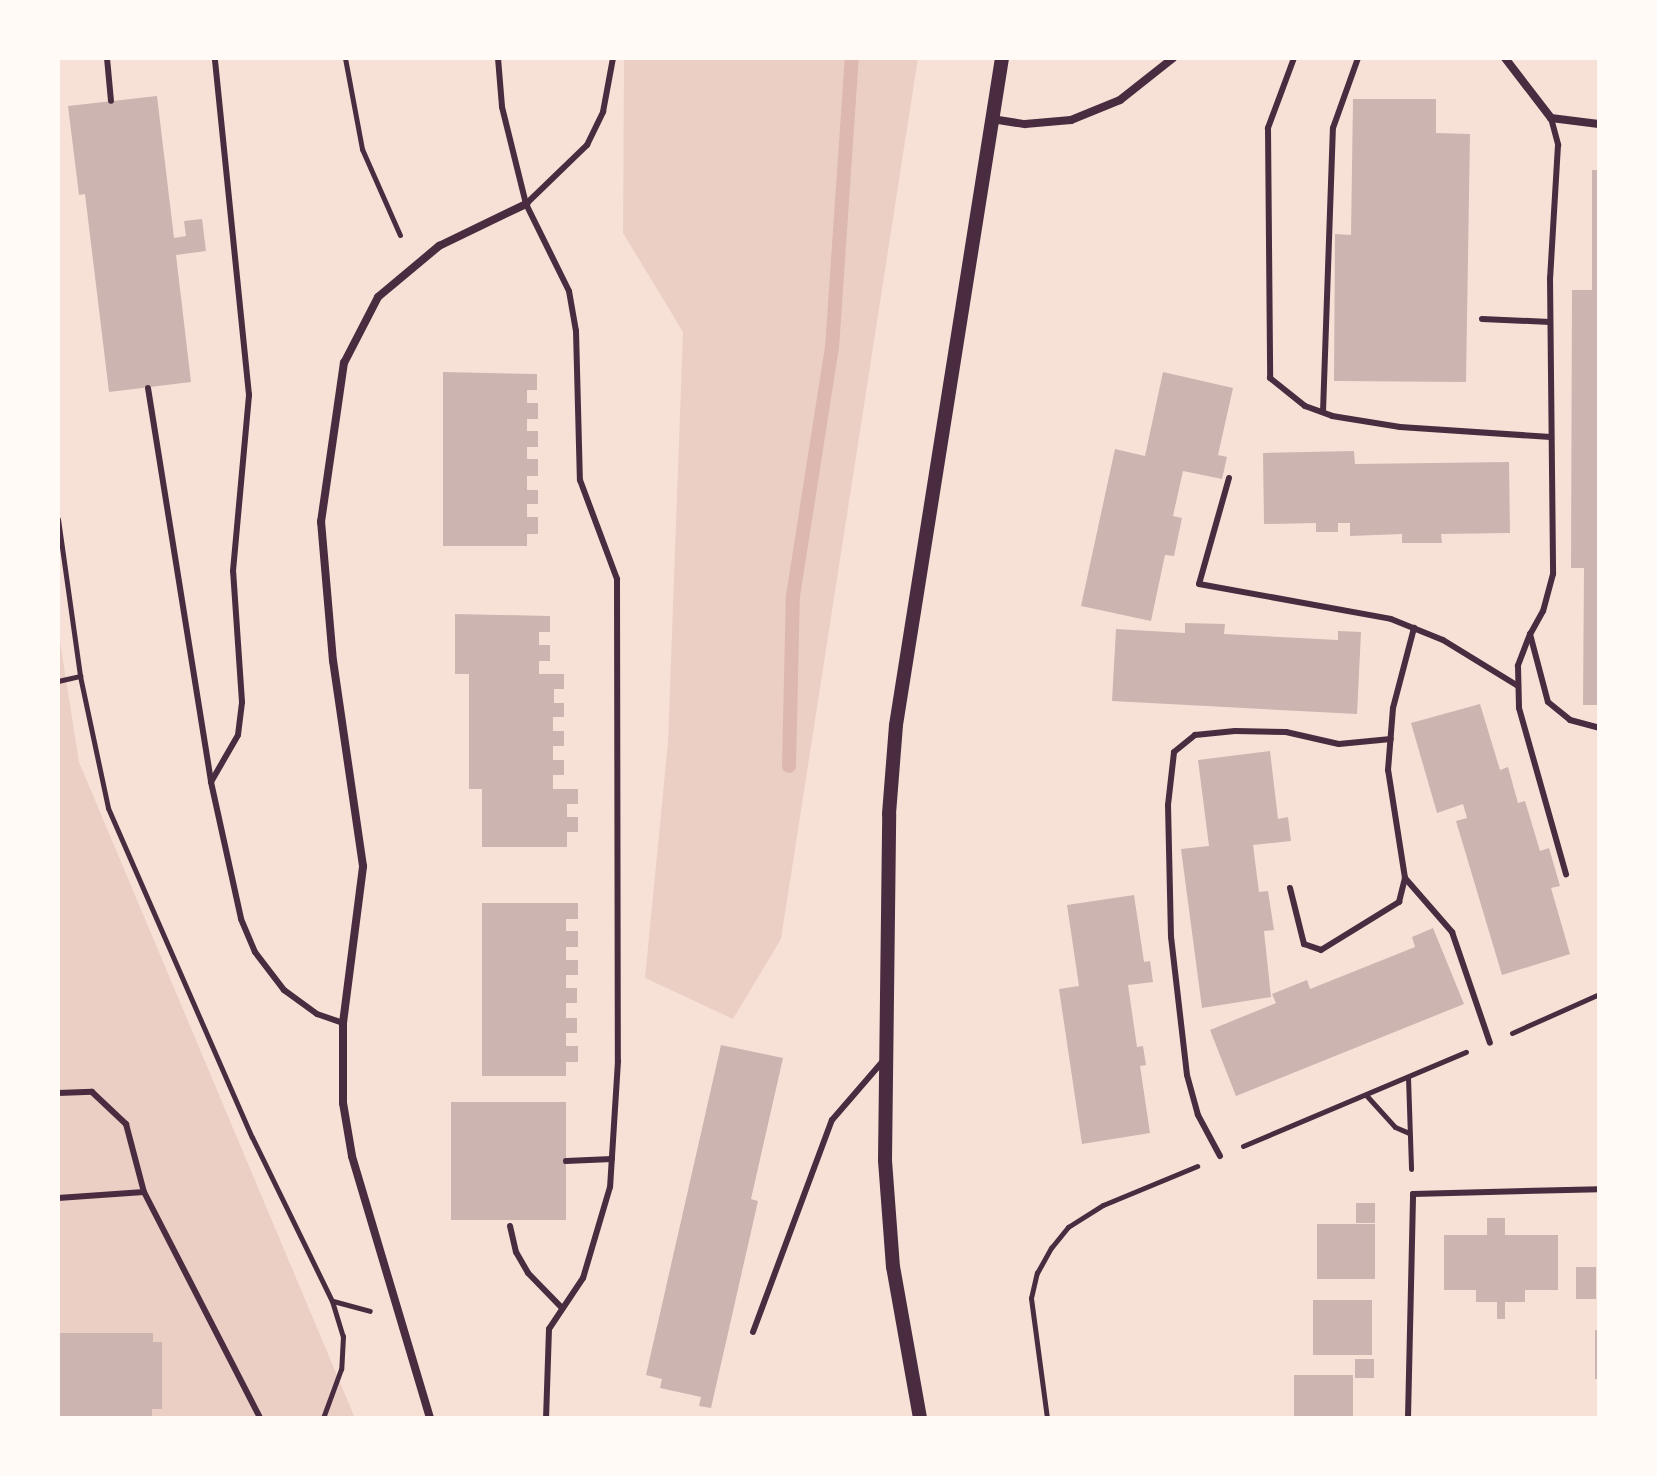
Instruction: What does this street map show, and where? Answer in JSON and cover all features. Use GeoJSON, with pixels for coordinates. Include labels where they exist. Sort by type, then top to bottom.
{"type":"FeatureCollection","features":[{"type":"Feature","properties":{"kind":"street"},"geometry":{"type":"LineString","coordinates":[[920,1418],[890,1240],[883,1061],[896,725],[1002,58]]}},
{"type":"Feature","properties":{"kind":"street"},"geometry":{"type":"LineString","coordinates":[[992,119],[1025,124],[1071,120],[1120,100],[1173,58]]}},
{"type":"Feature","properties":{"kind":"street"},"geometry":{"type":"LineString","coordinates":[[1505,58],[1551,118],[1599,124]]}},
{"type":"Feature","properties":{"kind":"street"},"geometry":{"type":"LineString","coordinates":[[430,1418],[352,1156],[343,1103],[343,1023],[363,866],[323,570],[321,522],[335,400],[356,333],[387,288],[439,246],[526,204]]}},
{"type":"Feature","properties":{"kind":"lane"},"geometry":{"type":"LineString","coordinates":[[107,58],[111,101]]}},
{"type":"Feature","properties":{"kind":"lane"},"geometry":{"type":"LineString","coordinates":[[211,782],[238,735],[242,702],[233,571],[249,395],[215,58]]}},
{"type":"Feature","properties":{"kind":"lane"},"geometry":{"type":"LineString","coordinates":[[498,58],[502,107],[526,204],[569,291],[576,331],[580,480],[617,579],[619,982],[612,1159],[605,1214],[583,1278],[549,1329],[546,1418]]}},
{"type":"Feature","properties":{"kind":"lane"},"geometry":{"type":"LineString","coordinates":[[526,204],[587,145],[603,112],[613,58]]}},
{"type":"Feature","properties":{"kind":"lane"},"geometry":{"type":"LineString","coordinates":[[1294,58],[1268,128],[1270,378],[1305,406],[1323,412],[1400,427],[1551,437]]}},
{"type":"Feature","properties":{"kind":"lane"},"geometry":{"type":"LineString","coordinates":[[1323,412],[1333,128],[1358,58]]}},
{"type":"Feature","properties":{"kind":"lane"},"geometry":{"type":"LineString","coordinates":[[1551,118],[1558,145],[1550,322],[1553,574],[1543,611],[1518,666],[1518,686],[1522,720],[1566,874]]}},
{"type":"Feature","properties":{"kind":"lane"},"geometry":{"type":"LineString","coordinates":[[1482,319],[1550,322]]}},
{"type":"Feature","properties":{"kind":"lane"},"geometry":{"type":"LineString","coordinates":[[148,388],[211,782],[241,919],[255,952],[297,1003],[343,1023]]}},
{"type":"Feature","properties":{"kind":"lane"},"geometry":{"type":"LineString","coordinates":[[1229,478],[1199,584],[1391,619],[1414,628],[1518,686]]}},
{"type":"Feature","properties":{"kind":"lane"},"geometry":{"type":"LineString","coordinates":[[1290,888],[1304,944],[1321,950],[1399,902],[1405,878],[1388,770],[1391,739],[1414,628]]}},
{"type":"Feature","properties":{"kind":"lane"},"geometry":{"type":"LineString","coordinates":[[1530,634],[1548,702],[1570,720],[1599,728]]}},
{"type":"Feature","properties":{"kind":"lane"},"geometry":{"type":"LineString","coordinates":[[1220,1156],[1198,1115],[1183,1044],[1171,937],[1168,805],[1174,752],[1195,735],[1235,731],[1286,732],[1339,744],[1391,739]]}},
{"type":"Feature","properties":{"kind":"lane"},"geometry":{"type":"LineString","coordinates":[[1405,878],[1452,932],[1490,1043]]}},
{"type":"Feature","properties":{"kind":"lane"},"geometry":{"type":"LineString","coordinates":[[753,1332],[832,1120],[883,1061]]}},
{"type":"Feature","properties":{"kind":"lane"},"geometry":{"type":"LineString","coordinates":[[58,1093],[92,1092],[112,1105],[126,1124],[144,1192],[260,1418]]}},
{"type":"Feature","properties":{"kind":"lane"},"geometry":{"type":"LineString","coordinates":[[566,1161],[612,1159]]}},
{"type":"Feature","properties":{"kind":"lane"},"geometry":{"type":"LineString","coordinates":[[1408,1418],[1413,1194],[1599,1189]]}},
{"type":"Feature","properties":{"kind":"lane"},"geometry":{"type":"LineString","coordinates":[[58,1198],[144,1192]]}},
{"type":"Feature","properties":{"kind":"lane"},"geometry":{"type":"LineString","coordinates":[[510,1226],[516,1252],[528,1273],[562,1308]]}},
{"type":"Feature","properties":{"kind":"path"},"geometry":{"type":"LineString","coordinates":[[345,58],[362,149],[400,235]]}},
{"type":"Feature","properties":{"kind":"path"},"geometry":{"type":"LineString","coordinates":[[58,519],[80,676],[108,808],[252,1137],[332,1301],[343,1336],[342,1353],[323,1418]]}},
{"type":"Feature","properties":{"kind":"path"},"geometry":{"type":"LineString","coordinates":[[58,681],[80,676]]}},
{"type":"Feature","properties":{"kind":"path"},"geometry":{"type":"LineString","coordinates":[[1047,1418],[1031,1298],[1037,1273],[1068,1227],[1103,1205],[1490,1043],[1599,994]]}},
{"type":"Feature","properties":{"kind":"path"},"geometry":{"type":"LineString","coordinates":[[1408,1077],[1412,1179]]}},
{"type":"Feature","properties":{"kind":"path"},"geometry":{"type":"LineString","coordinates":[[1365,1095],[1395,1127],[1409,1133]]}},
{"type":"Feature","properties":{"kind":"path"},"geometry":{"type":"LineString","coordinates":[[332,1301],[397,1313]]}},
{"type":"Feature","properties":{"kind":"shaded area"},"geometry":{"type":"Polygon","coordinates":[[[624,58],[918,58],[781,939],[733,1019],[645,978],[668,742],[683,332],[623,233],[624,58]]]}},
{"type":"Feature","properties":{"kind":"shaded area"},"geometry":{"type":"Polygon","coordinates":[[[58,629],[79,762],[355,1418],[58,1418],[58,629]]]}},
{"type":"Feature","properties":{"kind":"building"},"geometry":{"type":"Polygon","coordinates":[[[157,96],[174,238],[186,236],[184,221],[202,219],[206,251],[176,255],[191,382],[109,392],[85,194],[79,195],[68,106],[157,96]]]}},
{"type":"Feature","properties":{"kind":"building"},"geometry":{"type":"Polygon","coordinates":[[[1353,99],[1436,99],[1436,133],[1470,134],[1466,382],[1334,381],[1335,234],[1351,235],[1353,99]]]}},
{"type":"Feature","properties":{"kind":"building"},"geometry":{"type":"Polygon","coordinates":[[[1592,170],[1599,170],[1599,705],[1583,705],[1584,568],[1571,568],[1572,290],[1592,290],[1592,170]]]}},
{"type":"Feature","properties":{"kind":"building"},"geometry":{"type":"Polygon","coordinates":[[[443,372],[537,374],[537,390],[527,390],[527,403],[538,403],[538,419],[527,419],[527,431],[538,431],[538,447],[527,447],[527,459],[538,459],[538,476],[527,476],[527,490],[538,490],[538,504],[527,504],[527,517],[538,517],[538,534],[527,534],[527,546],[443,546],[443,372]]]}},
{"type":"Feature","properties":{"kind":"building"},"geometry":{"type":"Polygon","coordinates":[[[1163,372],[1233,388],[1218,455],[1227,457],[1222,479],[1183,471],[1173,516],[1182,518],[1174,556],[1165,555],[1151,621],[1081,606],[1115,449],[1145,456],[1163,372]]]}},
{"type":"Feature","properties":{"kind":"building"},"geometry":{"type":"Polygon","coordinates":[[[1354,451],[1355,464],[1509,462],[1510,533],[1441,534],[1442,543],[1402,543],[1402,534],[1350,536],[1350,523],[1338,523],[1338,532],[1316,532],[1316,523],[1264,524],[1263,453],[1354,451]]]}},
{"type":"Feature","properties":{"kind":"building"},"geometry":{"type":"Polygon","coordinates":[[[455,614],[550,616],[550,632],[539,632],[539,645],[550,645],[550,661],[539,661],[539,674],[564,674],[564,689],[554,689],[554,703],[564,703],[564,717],[553,717],[553,731],[564,731],[564,746],[553,746],[553,760],[564,760],[564,775],[553,775],[553,789],[578,789],[578,804],[567,804],[567,817],[578,817],[578,832],[567,832],[567,847],[482,847],[482,789],[469,789],[469,674],[455,674],[455,614]]]}},
{"type":"Feature","properties":{"kind":"building"},"geometry":{"type":"Polygon","coordinates":[[[1185,623],[1225,624],[1224,634],[1338,640],[1338,631],[1361,632],[1357,714],[1112,701],[1116,629],[1185,633],[1185,623]]]}},
{"type":"Feature","properties":{"kind":"building"},"geometry":{"type":"Polygon","coordinates":[[[1480,704],[1500,770],[1508,767],[1518,803],[1525,801],[1540,851],[1549,848],[1560,886],[1551,888],[1570,954],[1502,975],[1456,821],[1467,818],[1463,804],[1437,813],[1411,723],[1480,704]]]}},
{"type":"Feature","properties":{"kind":"building"},"geometry":{"type":"Polygon","coordinates":[[[1270,751],[1278,819],[1288,817],[1291,841],[1253,845],[1259,892],[1268,891],[1274,930],[1264,931],[1271,997],[1202,1008],[1181,849],[1209,846],[1198,760],[1270,751]]]}},
{"type":"Feature","properties":{"kind":"building"},"geometry":{"type":"Polygon","coordinates":[[[1134,895],[1144,962],[1150,961],[1153,982],[1128,985],[1137,1047],[1143,1046],[1146,1065],[1140,1066],[1150,1133],[1082,1144],[1059,989],[1079,986],[1067,905],[1134,895]]]}},
{"type":"Feature","properties":{"kind":"building"},"geometry":{"type":"Polygon","coordinates":[[[482,903],[578,903],[578,919],[566,919],[566,931],[578,931],[578,947],[566,947],[566,960],[578,960],[578,975],[566,975],[566,988],[577,988],[577,1003],[566,1003],[566,1018],[577,1018],[577,1033],[566,1033],[566,1046],[578,1046],[578,1062],[566,1062],[566,1076],[482,1076],[482,903]]]}},
{"type":"Feature","properties":{"kind":"building"},"geometry":{"type":"Polygon","coordinates":[[[1433,928],[1464,1004],[1236,1096],[1210,1030],[1276,1003],[1272,994],[1307,980],[1310,989],[1415,947],[1412,937],[1433,928]]]}},
{"type":"Feature","properties":{"kind":"building"},"geometry":{"type":"Polygon","coordinates":[[[721,1045],[783,1058],[751,1199],[758,1201],[711,1408],[699,1406],[701,1397],[660,1388],[662,1379],[646,1375],[721,1045]]]}},
{"type":"Feature","properties":{"kind":"building"},"geometry":{"type":"Polygon","coordinates":[[[451,1102],[566,1102],[566,1220],[451,1220],[451,1102]]]}},
{"type":"Feature","properties":{"kind":"building"},"geometry":{"type":"Polygon","coordinates":[[[1356,1203],[1375,1203],[1375,1223],[1356,1223],[1356,1203]]]}},
{"type":"Feature","properties":{"kind":"building"},"geometry":{"type":"Polygon","coordinates":[[[1487,1218],[1505,1218],[1505,1235],[1558,1235],[1558,1290],[1525,1290],[1525,1302],[1505,1302],[1505,1319],[1497,1319],[1497,1302],[1476,1302],[1476,1290],[1444,1290],[1444,1235],[1487,1235],[1487,1218]]]}},
{"type":"Feature","properties":{"kind":"building"},"geometry":{"type":"Polygon","coordinates":[[[1317,1224],[1375,1224],[1375,1279],[1317,1279],[1317,1224]]]}},
{"type":"Feature","properties":{"kind":"building"},"geometry":{"type":"Polygon","coordinates":[[[1576,1267],[1596,1267],[1596,1299],[1576,1299],[1576,1267]]]}},
{"type":"Feature","properties":{"kind":"building"},"geometry":{"type":"Polygon","coordinates":[[[1313,1300],[1372,1300],[1372,1355],[1313,1355],[1313,1300]]]}},
{"type":"Feature","properties":{"kind":"building"},"geometry":{"type":"Polygon","coordinates":[[[1595,1330],[1599,1330],[1599,1379],[1595,1379],[1595,1330]]]}},
{"type":"Feature","properties":{"kind":"building"},"geometry":{"type":"Polygon","coordinates":[[[58,1333],[153,1333],[153,1342],[162,1342],[162,1409],[152,1409],[152,1416],[58,1416],[58,1333]]]}},
{"type":"Feature","properties":{"kind":"building"},"geometry":{"type":"Polygon","coordinates":[[[1355,1359],[1374,1359],[1374,1378],[1355,1378],[1355,1359]]]}},
{"type":"Feature","properties":{"kind":"building"},"geometry":{"type":"Polygon","coordinates":[[[1294,1375],[1353,1375],[1353,1418],[1294,1418],[1294,1375]]]}},
{"type":"Feature","properties":{"kind":"waterway"},"geometry":{"type":"LineString","coordinates":[[789,766],[793,596],[832,348],[852,58]]}}]}
